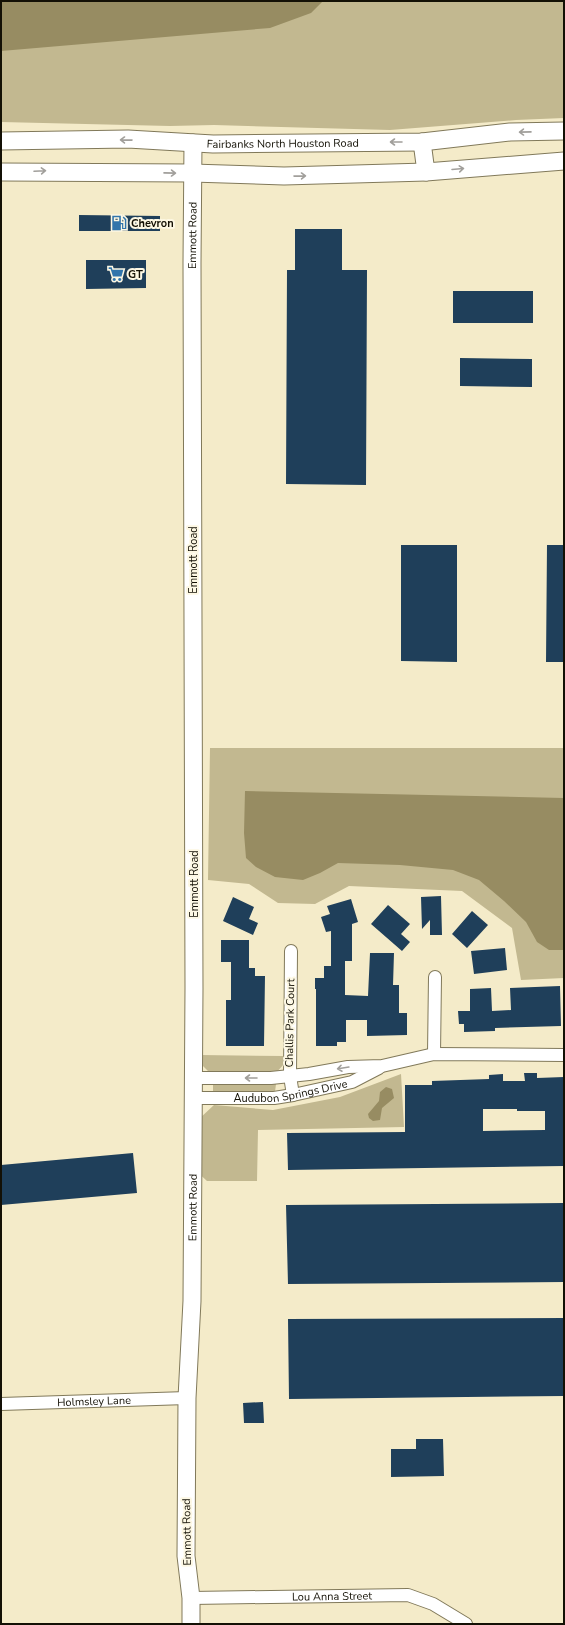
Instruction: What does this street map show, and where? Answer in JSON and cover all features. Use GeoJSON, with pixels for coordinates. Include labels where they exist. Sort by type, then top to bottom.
{"type":"FeatureCollection","features":[{"type":"Feature","properties":{"kind":"street","name":"Fairbanks North Houston Road"},"geometry":{"type":"LineString","coordinates":[[1,141],[128,139],[193,143],[422,142],[510,132],[564,131]]}},
{"type":"Feature","properties":{"kind":"street"},"geometry":{"type":"LineString","coordinates":[[422,142],[426,172]]}},
{"type":"Feature","properties":{"kind":"street","name":"Emmott Road"},"geometry":{"type":"LineString","coordinates":[[191,1624],[191,1598],[186,1556],[187,1398],[192,1301],[194,1098],[193,143]]}},
{"type":"Feature","properties":{"kind":"street"},"geometry":{"type":"LineString","coordinates":[[1,172],[192,173],[284,176],[426,172],[564,161]]}},
{"type":"Feature","properties":{"kind":"street","name":"Challis Park Court"},"geometry":{"type":"LineString","coordinates":[[291,951],[290,1076],[293,1095]]}},
{"type":"Feature","properties":{"kind":"street"},"geometry":{"type":"LineString","coordinates":[[434,1054],[435,977]]}},
{"type":"Feature","properties":{"kind":"street","name":"Audubon Springs Drive"},"geometry":{"type":"LineString","coordinates":[[194,1078],[271,1078],[309,1074],[348,1067],[382,1066],[434,1054],[564,1055]]}},
{"type":"Feature","properties":{"kind":"street","name":"Audubon Springs Drive"},"geometry":{"type":"LineString","coordinates":[[194,1098],[274,1098],[293,1095],[352,1082],[382,1066]]}},
{"type":"Feature","properties":{"kind":"street","name":"Holmsley Lane"},"geometry":{"type":"LineString","coordinates":[[1,1404],[187,1398]]}},
{"type":"Feature","properties":{"kind":"street","name":"Lou Anna Street"},"geometry":{"type":"LineString","coordinates":[[191,1598],[408,1595],[433,1604],[466,1624]]}},
{"type":"Feature","properties":{"kind":"shaded area"},"geometry":{"type":"Polygon","coordinates":[[[1,1],[564,1],[564,118],[516,120],[390,130],[214,125],[170,126],[1,122],[1,1]]]}},
{"type":"Feature","properties":{"kind":"shaded area"},"geometry":{"type":"Polygon","coordinates":[[[1,1],[323,1],[311,13],[270,28],[1,51],[1,1]]]}},
{"type":"Feature","properties":{"kind":"shaded area"},"geometry":{"type":"Polygon","coordinates":[[[210,748],[564,748],[564,978],[521,980],[512,928],[462,891],[349,886],[315,904],[278,903],[249,884],[208,880],[210,748]]]}},
{"type":"Feature","properties":{"kind":"shaded area"},"geometry":{"type":"Polygon","coordinates":[[[245,791],[564,798],[564,950],[549,950],[537,942],[526,922],[504,901],[479,880],[453,870],[400,865],[338,863],[303,880],[275,877],[256,867],[246,858],[244,833],[245,791]]]}},
{"type":"Feature","properties":{"kind":"shaded area"},"geometry":{"type":"Polygon","coordinates":[[[200,1055],[283,1056],[284,1064],[275,1074],[210,1073],[197,1060],[200,1055]]]}},
{"type":"Feature","properties":{"kind":"shaded area"},"geometry":{"type":"Polygon","coordinates":[[[401,1074],[404,1127],[258,1130],[257,1181],[207,1181],[193,1168],[199,1119],[214,1105],[273,1110],[340,1097],[401,1074]]]}},
{"type":"Feature","properties":{"kind":"shaded area"},"geometry":{"type":"Polygon","coordinates":[[[276,1084],[275,1092],[213,1092],[213,1085],[276,1084]]]}},
{"type":"Feature","properties":{"kind":"shaded area"},"geometry":{"type":"Polygon","coordinates":[[[386,1087],[392,1089],[394,1098],[382,1108],[380,1120],[373,1121],[369,1118],[368,1114],[379,1101],[380,1092],[386,1087]]]}},
{"type":"Feature","properties":{"kind":"building","name":"Chevron"},"geometry":{"type":"Polygon","coordinates":[[[79,215],[160,216],[160,231],[79,231],[79,215]]]}},
{"type":"Feature","properties":{"kind":"building"},"geometry":{"type":"Polygon","coordinates":[[[295,229],[342,229],[342,270],[367,270],[366,485],[286,484],[287,270],[295,270],[295,229]]]}},
{"type":"Feature","properties":{"kind":"building","name":"GT"},"geometry":{"type":"Polygon","coordinates":[[[86,260],[146,260],[146,288],[86,289],[86,260]]]}},
{"type":"Feature","properties":{"kind":"building"},"geometry":{"type":"Polygon","coordinates":[[[453,291],[533,291],[533,323],[453,323],[453,291]]]}},
{"type":"Feature","properties":{"kind":"building"},"geometry":{"type":"Polygon","coordinates":[[[460,358],[532,359],[532,387],[460,386],[460,358]]]}},
{"type":"Feature","properties":{"kind":"building"},"geometry":{"type":"Polygon","coordinates":[[[401,545],[457,545],[457,662],[401,661],[401,545]]]}},
{"type":"Feature","properties":{"kind":"building"},"geometry":{"type":"Polygon","coordinates":[[[547,545],[564,545],[564,662],[546,662],[547,545]]]}},
{"type":"Feature","properties":{"kind":"building"},"geometry":{"type":"Polygon","coordinates":[[[441,896],[442,935],[430,935],[430,920],[422,929],[421,897],[441,896]]]}},
{"type":"Feature","properties":{"kind":"building"},"geometry":{"type":"Polygon","coordinates":[[[233,897],[254,907],[249,919],[258,923],[253,935],[223,921],[233,897]]]}},
{"type":"Feature","properties":{"kind":"building"},"geometry":{"type":"Polygon","coordinates":[[[351,899],[358,922],[352,924],[352,961],[345,961],[345,995],[368,996],[370,953],[394,953],[393,985],[399,985],[399,1013],[407,1013],[407,1035],[367,1036],[367,1020],[346,1020],[346,1042],[337,1042],[337,1046],[316,1046],[315,978],[324,978],[324,966],[331,966],[331,931],[326,932],[321,917],[330,914],[327,906],[351,899]]]}},
{"type":"Feature","properties":{"kind":"building"},"geometry":{"type":"Polygon","coordinates":[[[388,905],[410,924],[401,934],[410,942],[402,951],[371,924],[388,905]]]}},
{"type":"Feature","properties":{"kind":"building"},"geometry":{"type":"Polygon","coordinates":[[[472,911],[488,925],[467,948],[452,934],[472,911]]]}},
{"type":"Feature","properties":{"kind":"building"},"geometry":{"type":"Polygon","coordinates":[[[221,940],[249,940],[249,968],[255,968],[255,976],[265,976],[264,1046],[226,1046],[226,1000],[231,1000],[231,962],[221,962],[221,940]]]}},
{"type":"Feature","properties":{"kind":"building"},"geometry":{"type":"Polygon","coordinates":[[[505,948],[507,970],[474,974],[471,951],[505,948]]]}},
{"type":"Feature","properties":{"kind":"building"},"geometry":{"type":"Polygon","coordinates":[[[560,986],[561,1026],[495,1028],[495,1031],[464,1032],[464,1024],[459,1024],[458,1011],[470,1011],[470,989],[491,988],[492,1011],[511,1010],[510,988],[560,986]]]}},
{"type":"Feature","properties":{"kind":"building"},"geometry":{"type":"Polygon","coordinates":[[[524,1073],[537,1073],[537,1078],[564,1077],[564,1166],[288,1170],[287,1133],[405,1132],[405,1085],[432,1085],[432,1081],[489,1079],[489,1075],[503,1074],[503,1081],[525,1081],[524,1073]],[[483,1109],[483,1131],[545,1130],[545,1111],[517,1111],[517,1109],[483,1109]]]}},
{"type":"Feature","properties":{"kind":"building"},"geometry":{"type":"Polygon","coordinates":[[[133,1153],[137,1193],[1,1205],[1,1165],[133,1153]]]}},
{"type":"Feature","properties":{"kind":"building"},"geometry":{"type":"Polygon","coordinates":[[[564,1203],[564,1282],[288,1284],[286,1205],[564,1203]]]}},
{"type":"Feature","properties":{"kind":"building"},"geometry":{"type":"Polygon","coordinates":[[[564,1318],[564,1396],[289,1399],[288,1319],[564,1318]]]}},
{"type":"Feature","properties":{"kind":"building"},"geometry":{"type":"Polygon","coordinates":[[[263,1402],[264,1423],[244,1423],[243,1403],[263,1402]]]}},
{"type":"Feature","properties":{"kind":"building"},"geometry":{"type":"Polygon","coordinates":[[[416,1439],[443,1439],[444,1476],[391,1477],[391,1449],[416,1449],[416,1439]]]}},
{"type":"Feature","properties":{"kind":"place","name":"Chevron"},"geometry":{"type":"Point","coordinates":[119,223]}},
{"type":"Feature","properties":{"kind":"place","name":"GT"},"geometry":{"type":"Point","coordinates":[116,274]}}]}
